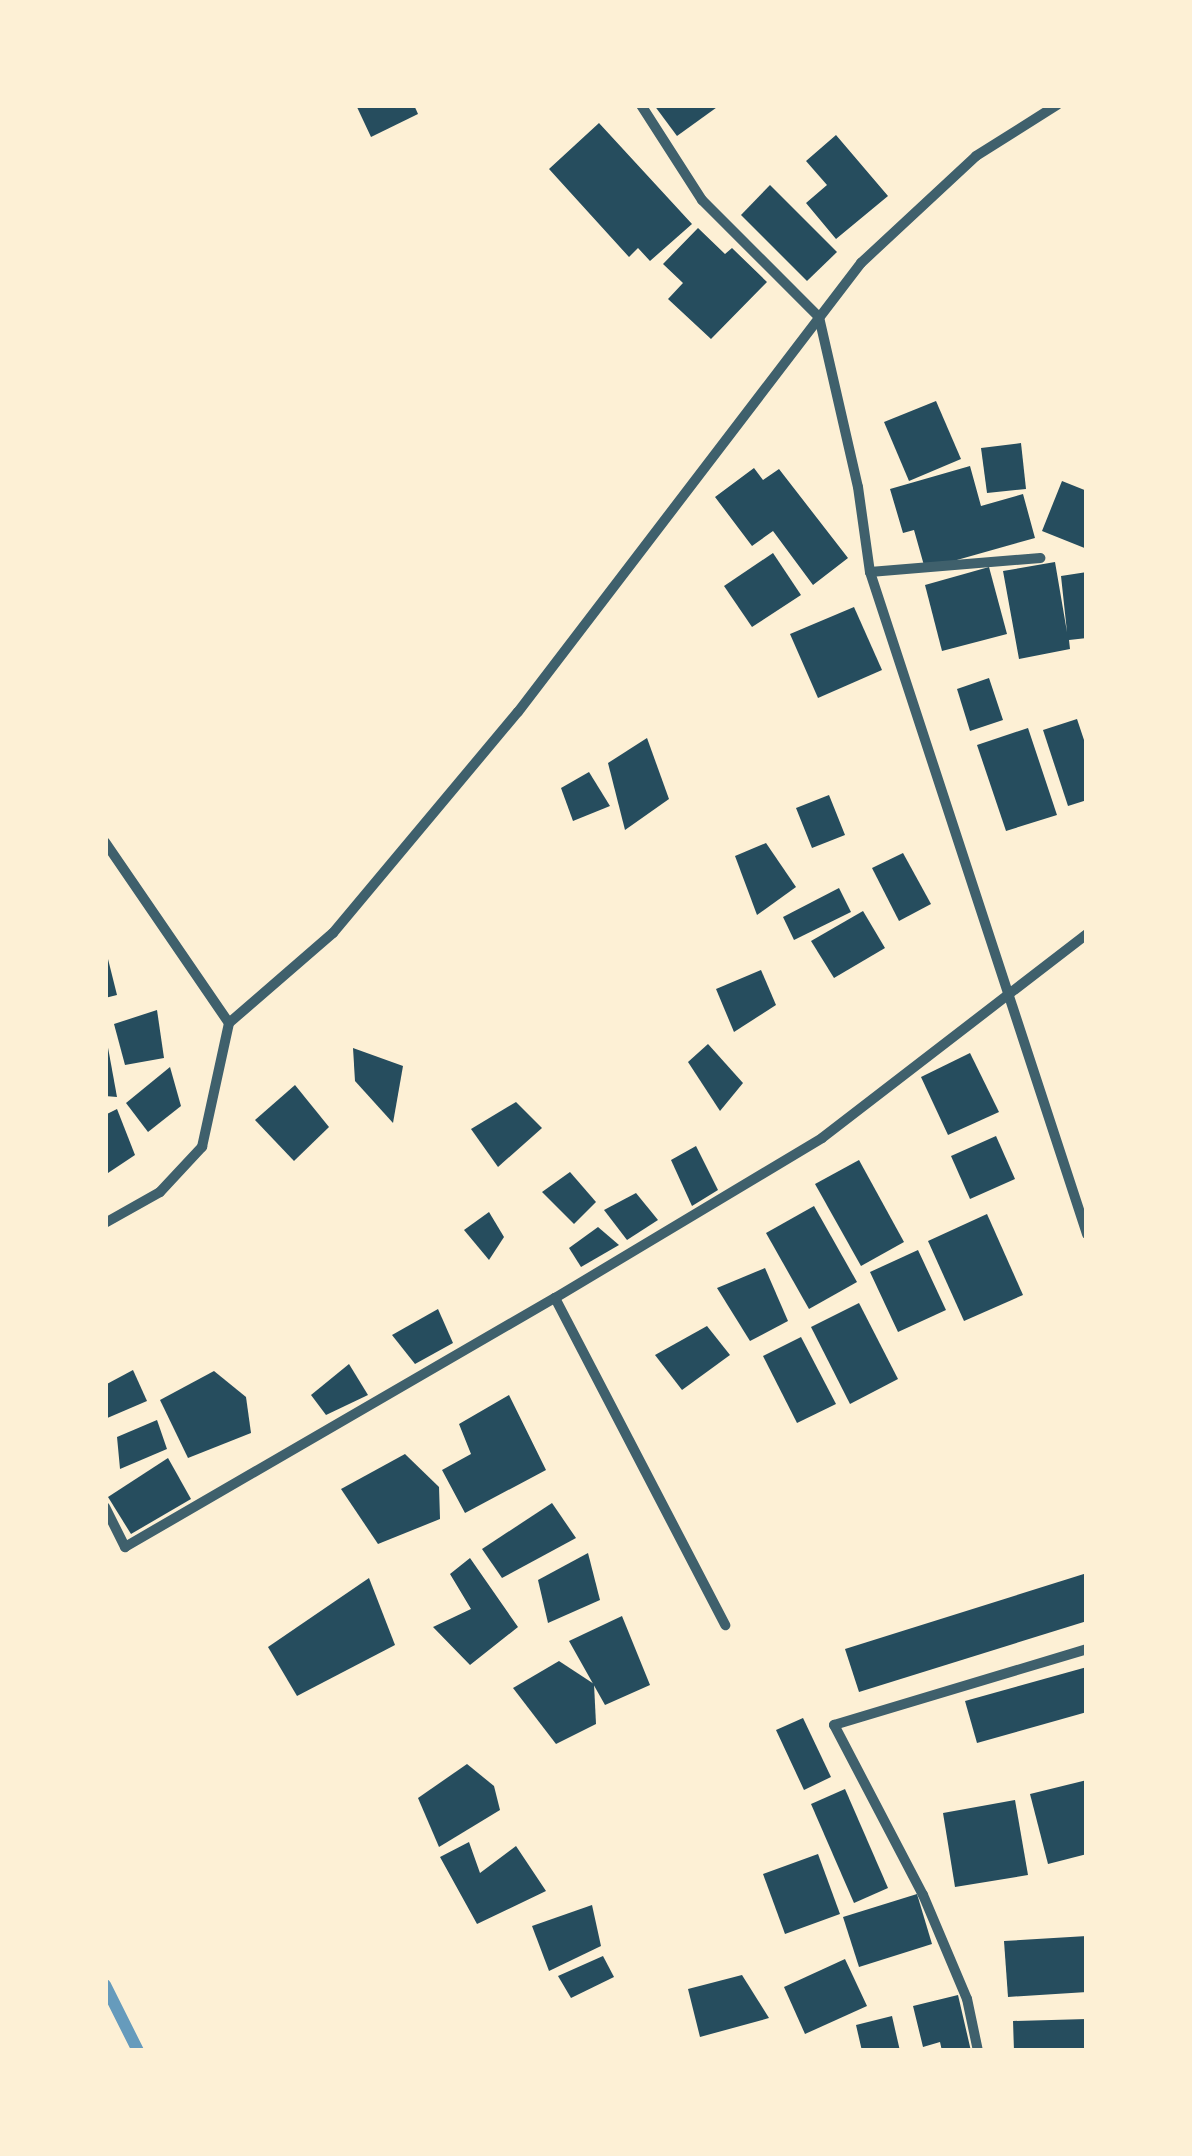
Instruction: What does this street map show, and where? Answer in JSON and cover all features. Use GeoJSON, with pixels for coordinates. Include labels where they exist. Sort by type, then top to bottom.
{"type":"FeatureCollection","features":[{"type":"Feature","properties":{"kind":"street"},"geometry":{"type":"LineString","coordinates":[[641,105],[702,200],[818,317],[858,487],[870,572],[1087,1234]]}},
{"type":"Feature","properties":{"kind":"street"},"geometry":{"type":"LineString","coordinates":[[105,1223],[160,1192],[202,1147],[229,1023],[332,933],[518,712],[818,317],[908,216],[976,156],[1056,105]]}},
{"type":"Feature","properties":{"kind":"street"},"geometry":{"type":"LineString","coordinates":[[870,572],[1040,558]]}},
{"type":"Feature","properties":{"kind":"street"},"geometry":{"type":"LineString","coordinates":[[105,842],[229,1023]]}},
{"type":"Feature","properties":{"kind":"street"},"geometry":{"type":"LineString","coordinates":[[105,1507],[125,1547],[555,1298],[822,1138],[1087,934]]}},
{"type":"Feature","properties":{"kind":"street"},"geometry":{"type":"LineString","coordinates":[[555,1298],[725,1625]]}},
{"type":"Feature","properties":{"kind":"street"},"geometry":{"type":"LineString","coordinates":[[978,2051],[967,1999],[924,1896],[834,1726],[1087,1649]]}},
{"type":"Feature","properties":{"kind":"building"},"geometry":{"type":"Polygon","coordinates":[[[356,105],[414,105],[418,114],[371,137],[356,105]]]}},
{"type":"Feature","properties":{"kind":"building"},"geometry":{"type":"Polygon","coordinates":[[[654,105],[720,105],[677,136],[654,105]]]}},
{"type":"Feature","properties":{"kind":"building"},"geometry":{"type":"Polygon","coordinates":[[[599,123],[692,224],[650,261],[638,248],[629,257],[549,169],[599,123]]]}},
{"type":"Feature","properties":{"kind":"building"},"geometry":{"type":"Polygon","coordinates":[[[836,135],[888,196],[836,239],[806,203],[827,185],[806,161],[836,135]]]}},
{"type":"Feature","properties":{"kind":"building"},"geometry":{"type":"Polygon","coordinates":[[[770,185],[837,252],[807,281],[741,215],[770,185]]]}},
{"type":"Feature","properties":{"kind":"building"},"geometry":{"type":"Polygon","coordinates":[[[698,228],[725,254],[732,248],[767,282],[711,339],[668,299],[683,283],[663,264],[698,228]]]}},
{"type":"Feature","properties":{"kind":"building"},"geometry":{"type":"Polygon","coordinates":[[[936,401],[961,459],[909,481],[884,422],[936,401]]]}},
{"type":"Feature","properties":{"kind":"building"},"geometry":{"type":"Polygon","coordinates":[[[1021,443],[1026,489],[987,493],[981,448],[1021,443]]]}},
{"type":"Feature","properties":{"kind":"building"},"geometry":{"type":"Polygon","coordinates":[[[970,466],[981,506],[1023,494],[1035,538],[925,569],[914,530],[903,533],[890,489],[970,466]]]}},
{"type":"Feature","properties":{"kind":"building"},"geometry":{"type":"Polygon","coordinates":[[[754,468],[763,480],[779,469],[848,558],[813,585],[773,531],[752,546],[715,497],[754,468]]]}},
{"type":"Feature","properties":{"kind":"building"},"geometry":{"type":"Polygon","coordinates":[[[1062,481],[1087,491],[1087,549],[1042,531],[1062,481]]]}},
{"type":"Feature","properties":{"kind":"building"},"geometry":{"type":"Polygon","coordinates":[[[773,553],[801,595],[752,627],[724,586],[773,553]]]}},
{"type":"Feature","properties":{"kind":"building"},"geometry":{"type":"Polygon","coordinates":[[[1055,562],[1067,632],[1061,576],[1087,572],[1087,638],[1069,640],[1070,649],[1019,659],[1003,571],[1055,562]]]}},
{"type":"Feature","properties":{"kind":"building"},"geometry":{"type":"Polygon","coordinates":[[[989,567],[1007,634],[942,651],[925,585],[989,567]]]}},
{"type":"Feature","properties":{"kind":"building"},"geometry":{"type":"Polygon","coordinates":[[[854,607],[882,670],[818,698],[790,634],[854,607]]]}},
{"type":"Feature","properties":{"kind":"building"},"geometry":{"type":"Polygon","coordinates":[[[989,678],[1003,720],[970,731],[957,689],[989,678]]]}},
{"type":"Feature","properties":{"kind":"building"},"geometry":{"type":"Polygon","coordinates":[[[1077,719],[1087,749],[1087,800],[1068,806],[1043,730],[1077,719]]]}},
{"type":"Feature","properties":{"kind":"building"},"geometry":{"type":"Polygon","coordinates":[[[1028,728],[1057,815],[1006,831],[977,745],[1028,728]]]}},
{"type":"Feature","properties":{"kind":"building"},"geometry":{"type":"Polygon","coordinates":[[[647,738],[669,799],[625,830],[608,763],[647,738]]]}},
{"type":"Feature","properties":{"kind":"building"},"geometry":{"type":"Polygon","coordinates":[[[589,772],[610,806],[573,821],[561,788],[589,772]]]}},
{"type":"Feature","properties":{"kind":"building"},"geometry":{"type":"Polygon","coordinates":[[[829,795],[845,835],[812,848],[796,808],[829,795]]]}},
{"type":"Feature","properties":{"kind":"building"},"geometry":{"type":"Polygon","coordinates":[[[766,843],[796,887],[757,915],[735,856],[766,843]]]}},
{"type":"Feature","properties":{"kind":"building"},"geometry":{"type":"Polygon","coordinates":[[[903,853],[931,904],[899,921],[872,868],[903,853]]]}},
{"type":"Feature","properties":{"kind":"building"},"geometry":{"type":"Polygon","coordinates":[[[839,888],[851,912],[794,940],[783,917],[839,888]]]}},
{"type":"Feature","properties":{"kind":"building"},"geometry":{"type":"Polygon","coordinates":[[[863,911],[885,948],[834,978],[811,941],[863,911]]]}},
{"type":"Feature","properties":{"kind":"building"},"geometry":{"type":"Polygon","coordinates":[[[105,952],[117,995],[105,998],[105,952]]]}},
{"type":"Feature","properties":{"kind":"building"},"geometry":{"type":"Polygon","coordinates":[[[761,970],[776,1005],[734,1032],[716,989],[761,970]]]}},
{"type":"Feature","properties":{"kind":"building"},"geometry":{"type":"Polygon","coordinates":[[[157,1010],[164,1058],[125,1065],[114,1024],[157,1010]]]}},
{"type":"Feature","properties":{"kind":"building"},"geometry":{"type":"Polygon","coordinates":[[[107,1042],[117,1097],[105,1096],[107,1042]]]}},
{"type":"Feature","properties":{"kind":"building"},"geometry":{"type":"Polygon","coordinates":[[[708,1044],[743,1083],[720,1111],[688,1062],[708,1044]]]}},
{"type":"Feature","properties":{"kind":"building"},"geometry":{"type":"Polygon","coordinates":[[[353,1048],[403,1066],[393,1123],[355,1081],[353,1048]]]}},
{"type":"Feature","properties":{"kind":"building"},"geometry":{"type":"Polygon","coordinates":[[[970,1053],[999,1112],[948,1135],[921,1077],[970,1053]]]}},
{"type":"Feature","properties":{"kind":"building"},"geometry":{"type":"Polygon","coordinates":[[[170,1067],[181,1106],[148,1132],[126,1103],[170,1067]]]}},
{"type":"Feature","properties":{"kind":"building"},"geometry":{"type":"Polygon","coordinates":[[[295,1085],[329,1127],[294,1161],[255,1120],[295,1085]]]}},
{"type":"Feature","properties":{"kind":"building"},"geometry":{"type":"Polygon","coordinates":[[[516,1102],[542,1128],[498,1167],[471,1129],[516,1102]]]}},
{"type":"Feature","properties":{"kind":"building"},"geometry":{"type":"Polygon","coordinates":[[[117,1109],[135,1155],[105,1175],[105,1115],[117,1109]]]}},
{"type":"Feature","properties":{"kind":"building"},"geometry":{"type":"Polygon","coordinates":[[[996,1136],[1015,1179],[970,1199],[951,1156],[996,1136]]]}},
{"type":"Feature","properties":{"kind":"building"},"geometry":{"type":"Polygon","coordinates":[[[696,1146],[718,1190],[692,1206],[671,1160],[696,1146]]]}},
{"type":"Feature","properties":{"kind":"building"},"geometry":{"type":"Polygon","coordinates":[[[859,1160],[904,1242],[861,1266],[815,1184],[859,1160]]]}},
{"type":"Feature","properties":{"kind":"building"},"geometry":{"type":"Polygon","coordinates":[[[570,1172],[596,1202],[574,1224],[542,1192],[570,1172]]]}},
{"type":"Feature","properties":{"kind":"building"},"geometry":{"type":"Polygon","coordinates":[[[636,1193],[658,1220],[627,1240],[604,1210],[636,1193]]]}},
{"type":"Feature","properties":{"kind":"building"},"geometry":{"type":"Polygon","coordinates":[[[814,1206],[857,1282],[809,1309],[766,1233],[814,1206]]]}},
{"type":"Feature","properties":{"kind":"building"},"geometry":{"type":"Polygon","coordinates":[[[489,1212],[504,1237],[489,1260],[464,1230],[489,1212]]]}},
{"type":"Feature","properties":{"kind":"building"},"geometry":{"type":"Polygon","coordinates":[[[987,1214],[1023,1295],[964,1321],[928,1241],[987,1214]]]}},
{"type":"Feature","properties":{"kind":"building"},"geometry":{"type":"Polygon","coordinates":[[[598,1227],[619,1245],[581,1267],[569,1248],[598,1227]]]}},
{"type":"Feature","properties":{"kind":"building"},"geometry":{"type":"Polygon","coordinates":[[[918,1250],[946,1310],[898,1332],[870,1272],[918,1250]]]}},
{"type":"Feature","properties":{"kind":"building"},"geometry":{"type":"Polygon","coordinates":[[[765,1268],[788,1321],[750,1341],[717,1288],[765,1268]]]}},
{"type":"Feature","properties":{"kind":"building"},"geometry":{"type":"Polygon","coordinates":[[[859,1303],[898,1379],[850,1404],[811,1327],[859,1303]]]}},
{"type":"Feature","properties":{"kind":"building"},"geometry":{"type":"Polygon","coordinates":[[[438,1309],[453,1343],[415,1364],[392,1335],[438,1309]]]}},
{"type":"Feature","properties":{"kind":"building"},"geometry":{"type":"Polygon","coordinates":[[[707,1326],[730,1355],[682,1390],[655,1355],[707,1326]]]}},
{"type":"Feature","properties":{"kind":"building"},"geometry":{"type":"Polygon","coordinates":[[[801,1337],[836,1404],[797,1423],[763,1356],[801,1337]]]}},
{"type":"Feature","properties":{"kind":"building"},"geometry":{"type":"Polygon","coordinates":[[[349,1364],[368,1395],[326,1415],[311,1395],[349,1364]]]}},
{"type":"Feature","properties":{"kind":"building"},"geometry":{"type":"Polygon","coordinates":[[[133,1370],[147,1401],[105,1419],[105,1385],[133,1370]]]}},
{"type":"Feature","properties":{"kind":"building"},"geometry":{"type":"Polygon","coordinates":[[[214,1371],[246,1397],[251,1433],[188,1458],[160,1400],[214,1371]]]}},
{"type":"Feature","properties":{"kind":"building"},"geometry":{"type":"Polygon","coordinates":[[[509,1395],[546,1470],[465,1513],[442,1470],[471,1454],[459,1424],[509,1395]]]}},
{"type":"Feature","properties":{"kind":"building"},"geometry":{"type":"Polygon","coordinates":[[[157,1420],[167,1449],[120,1469],[117,1437],[157,1420]]]}},
{"type":"Feature","properties":{"kind":"building"},"geometry":{"type":"Polygon","coordinates":[[[405,1454],[439,1487],[440,1519],[378,1544],[341,1489],[405,1454]]]}},
{"type":"Feature","properties":{"kind":"building"},"geometry":{"type":"Polygon","coordinates":[[[168,1458],[191,1499],[131,1534],[108,1497],[168,1458]]]}},
{"type":"Feature","properties":{"kind":"building"},"geometry":{"type":"Polygon","coordinates":[[[552,1503],[576,1538],[502,1578],[482,1549],[552,1503]]]}},
{"type":"Feature","properties":{"kind":"building"},"geometry":{"type":"Polygon","coordinates":[[[588,1553],[600,1600],[548,1623],[538,1580],[588,1553]]]}},
{"type":"Feature","properties":{"kind":"building"},"geometry":{"type":"Polygon","coordinates":[[[470,1558],[518,1627],[470,1665],[433,1627],[471,1609],[450,1574],[470,1558]]]}},
{"type":"Feature","properties":{"kind":"building"},"geometry":{"type":"Polygon","coordinates":[[[1087,1573],[1087,1621],[859,1692],[845,1649],[1087,1573]]]}},
{"type":"Feature","properties":{"kind":"building"},"geometry":{"type":"Polygon","coordinates":[[[369,1578],[395,1645],[297,1696],[268,1647],[369,1578]]]}},
{"type":"Feature","properties":{"kind":"building"},"geometry":{"type":"Polygon","coordinates":[[[622,1616],[650,1685],[605,1705],[569,1641],[622,1616]]]}},
{"type":"Feature","properties":{"kind":"building"},"geometry":{"type":"Polygon","coordinates":[[[559,1661],[594,1684],[596,1724],[556,1744],[513,1688],[559,1661]]]}},
{"type":"Feature","properties":{"kind":"building"},"geometry":{"type":"Polygon","coordinates":[[[1087,1667],[1087,1712],[977,1743],[965,1701],[1087,1667]]]}},
{"type":"Feature","properties":{"kind":"building"},"geometry":{"type":"Polygon","coordinates":[[[803,1718],[831,1777],[804,1790],[776,1730],[803,1718]]]}},
{"type":"Feature","properties":{"kind":"building"},"geometry":{"type":"Polygon","coordinates":[[[467,1764],[494,1786],[500,1810],[439,1847],[418,1798],[467,1764]]]}},
{"type":"Feature","properties":{"kind":"building"},"geometry":{"type":"Polygon","coordinates":[[[1087,1780],[1087,1854],[1048,1864],[1030,1794],[1087,1780]]]}},
{"type":"Feature","properties":{"kind":"building"},"geometry":{"type":"Polygon","coordinates":[[[845,1789],[888,1888],[854,1903],[811,1804],[845,1789]]]}},
{"type":"Feature","properties":{"kind":"building"},"geometry":{"type":"Polygon","coordinates":[[[1015,1800],[1028,1875],[955,1887],[943,1813],[1015,1800]]]}},
{"type":"Feature","properties":{"kind":"building"},"geometry":{"type":"Polygon","coordinates":[[[469,1842],[480,1873],[516,1846],[546,1891],[477,1924],[440,1857],[469,1842]]]}},
{"type":"Feature","properties":{"kind":"building"},"geometry":{"type":"Polygon","coordinates":[[[818,1854],[840,1914],[785,1934],[763,1874],[818,1854]]]}},
{"type":"Feature","properties":{"kind":"building"},"geometry":{"type":"Polygon","coordinates":[[[917,1894],[932,1944],[859,1967],[843,1917],[917,1894]]]}},
{"type":"Feature","properties":{"kind":"building"},"geometry":{"type":"Polygon","coordinates":[[[592,1905],[601,1946],[549,1971],[532,1926],[592,1905]]]}},
{"type":"Feature","properties":{"kind":"building"},"geometry":{"type":"Polygon","coordinates":[[[1087,1936],[1087,1992],[1008,1997],[1004,1941],[1087,1936]]]}},
{"type":"Feature","properties":{"kind":"building"},"geometry":{"type":"Polygon","coordinates":[[[603,1956],[614,1977],[571,1998],[558,1976],[603,1956]]]}},
{"type":"Feature","properties":{"kind":"building"},"geometry":{"type":"Polygon","coordinates":[[[845,1959],[867,2006],[805,2034],[784,1987],[845,1959]]]}},
{"type":"Feature","properties":{"kind":"building"},"geometry":{"type":"Polygon","coordinates":[[[742,1975],[769,2018],[700,2037],[688,1989],[742,1975]]]}},
{"type":"Feature","properties":{"kind":"building"},"geometry":{"type":"Polygon","coordinates":[[[958,1995],[971,2051],[942,2051],[940,2042],[923,2047],[913,2006],[958,1995]]]}},
{"type":"Feature","properties":{"kind":"building"},"geometry":{"type":"Polygon","coordinates":[[[892,2016],[900,2051],[862,2051],[856,2025],[892,2016]]]}},
{"type":"Feature","properties":{"kind":"building"},"geometry":{"type":"Polygon","coordinates":[[[1087,2019],[1087,2051],[1014,2051],[1013,2021],[1087,2019]]]}},
{"type":"Feature","properties":{"kind":"waterway"},"geometry":{"type":"LineString","coordinates":[[105,1985],[138,2051]]}}]}
